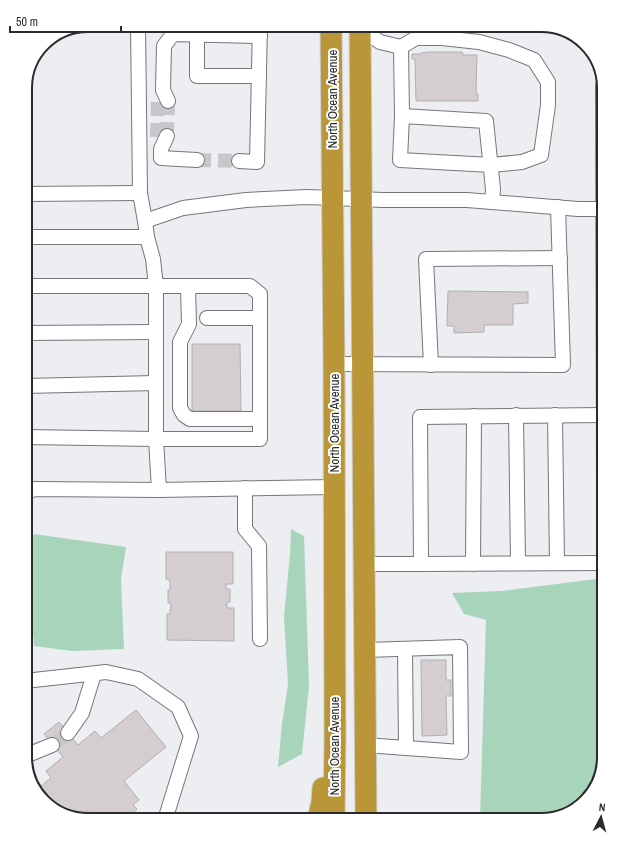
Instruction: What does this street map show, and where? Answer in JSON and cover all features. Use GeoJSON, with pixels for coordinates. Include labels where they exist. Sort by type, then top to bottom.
{"type":"FeatureCollection","features":[{"type":"Feature","properties":{"kind":"highway","name":"North Ocean Avenue"},"geometry":{"type":"LineString","coordinates":[[331,32],[334,364],[334,813]]}},
{"type":"Feature","properties":{"kind":"highway"},"geometry":{"type":"LineString","coordinates":[[360,32],[366,813]]}},
{"type":"Feature","properties":{"kind":"highway"},"geometry":{"type":"LineString","coordinates":[[320,813],[322,802],[325,739],[334,652]]}},
{"type":"Feature","properties":{"kind":"lane"},"geometry":{"type":"LineString","coordinates":[[138,32],[140,193],[153,259],[156,286],[156,440],[159,490]]}},
{"type":"Feature","properties":{"kind":"lane"},"geometry":{"type":"LineString","coordinates":[[163,97],[164,46],[173,34],[197,35],[244,32]]}},
{"type":"Feature","properties":{"kind":"lane"},"geometry":{"type":"LineString","coordinates":[[239,161],[257,162],[260,32]]}},
{"type":"Feature","properties":{"kind":"lane"},"geometry":{"type":"LineString","coordinates":[[367,32],[380,42],[401,47],[416,38],[442,38],[479,42],[509,50],[534,60],[548,82],[548,105],[541,155],[522,162],[491,165],[400,160],[402,116],[401,47]]}},
{"type":"Feature","properties":{"kind":"lane"},"geometry":{"type":"LineString","coordinates":[[197,35],[197,76],[259,76]]}},
{"type":"Feature","properties":{"kind":"lane"},"geometry":{"type":"LineString","coordinates":[[402,116],[486,121],[493,189],[492,202]]}},
{"type":"Feature","properties":{"kind":"lane"},"geometry":{"type":"LineString","coordinates":[[162,141],[161,158],[196,160]]}},
{"type":"Feature","properties":{"kind":"lane"},"geometry":{"type":"LineString","coordinates":[[32,194],[140,193]]}},
{"type":"Feature","properties":{"kind":"lane"},"geometry":{"type":"LineString","coordinates":[[145,221],[183,208],[246,200],[306,197],[467,200],[597,210]]}},
{"type":"Feature","properties":{"kind":"lane"},"geometry":{"type":"LineString","coordinates":[[334,364],[563,365],[558,206]]}},
{"type":"Feature","properties":{"kind":"lane"},"geometry":{"type":"LineString","coordinates":[[32,237],[148,237]]}},
{"type":"Feature","properties":{"kind":"lane"},"geometry":{"type":"LineString","coordinates":[[431,364],[426,259],[560,258]]}},
{"type":"Feature","properties":{"kind":"lane"},"geometry":{"type":"LineString","coordinates":[[32,286],[250,286],[260,294],[260,439],[156,440],[32,437]]}},
{"type":"Feature","properties":{"kind":"lane"},"geometry":{"type":"LineString","coordinates":[[188,286],[189,324],[180,342],[180,408],[184,415],[190,419],[260,419]]}},
{"type":"Feature","properties":{"kind":"lane"},"geometry":{"type":"LineString","coordinates":[[206,318],[260,318]]}},
{"type":"Feature","properties":{"kind":"lane"},"geometry":{"type":"LineString","coordinates":[[32,333],[156,332]]}},
{"type":"Feature","properties":{"kind":"lane"},"geometry":{"type":"LineString","coordinates":[[32,386],[156,383]]}},
{"type":"Feature","properties":{"kind":"lane"},"geometry":{"type":"LineString","coordinates":[[516,415],[518,564]]}},
{"type":"Feature","properties":{"kind":"lane"},"geometry":{"type":"LineString","coordinates":[[555,415],[557,563]]}},
{"type":"Feature","properties":{"kind":"lane"},"geometry":{"type":"LineString","coordinates":[[421,564],[420,417],[597,415]]}},
{"type":"Feature","properties":{"kind":"lane"},"geometry":{"type":"LineString","coordinates":[[474,416],[474,564]]}},
{"type":"Feature","properties":{"kind":"lane"},"geometry":{"type":"LineString","coordinates":[[32,490],[159,490],[334,487]]}},
{"type":"Feature","properties":{"kind":"lane"},"geometry":{"type":"LineString","coordinates":[[245,488],[245,529],[259,546],[260,638]]}},
{"type":"Feature","properties":{"kind":"lane"},"geometry":{"type":"LineString","coordinates":[[364,564],[597,563]]}},
{"type":"Feature","properties":{"kind":"lane"},"geometry":{"type":"LineString","coordinates":[[365,650],[460,647],[462,752],[365,745]]}},
{"type":"Feature","properties":{"kind":"lane"},"geometry":{"type":"LineString","coordinates":[[405,648],[406,748]]}},
{"type":"Feature","properties":{"kind":"lane"},"geometry":{"type":"LineString","coordinates":[[32,680],[106,672],[138,679],[178,707],[191,736],[167,813]]}},
{"type":"Feature","properties":{"kind":"lane"},"geometry":{"type":"LineString","coordinates":[[68,733],[82,713],[94,674]]}},
{"type":"Feature","properties":{"kind":"lane"},"geometry":{"type":"LineString","coordinates":[[32,753],[52,745]]}},
{"type":"Feature","properties":{"kind":"green space"},"geometry":{"type":"Polygon","coordinates":[[[291,529],[304,536],[309,686],[302,754],[278,767],[288,684],[284,616],[291,529]]]}},
{"type":"Feature","properties":{"kind":"green space"},"geometry":{"type":"Polygon","coordinates":[[[34,534],[126,547],[121,579],[124,649],[72,651],[34,646],[32,621],[32,537],[34,534]]]}},
{"type":"Feature","properties":{"kind":"green space"},"geometry":{"type":"Polygon","coordinates":[[[597,579],[597,764],[593,778],[585,791],[572,803],[562,809],[548,813],[480,813],[486,620],[464,614],[452,593],[502,591],[597,579]]]}},
{"type":"Feature","properties":{"kind":"building"},"geometry":{"type":"Polygon","coordinates":[[[429,52],[462,52],[463,55],[477,55],[476,93],[478,94],[478,101],[416,101],[415,59],[412,59],[412,54],[429,52]]]}},
{"type":"Feature","properties":{"kind":"building"},"geometry":{"type":"Polygon","coordinates":[[[448,291],[528,292],[528,303],[513,304],[513,325],[484,325],[484,332],[454,333],[454,326],[447,326],[448,291]]]}},
{"type":"Feature","properties":{"kind":"building"},"geometry":{"type":"Polygon","coordinates":[[[192,344],[240,344],[241,411],[192,411],[192,344]]]}},
{"type":"Feature","properties":{"kind":"building"},"geometry":{"type":"Polygon","coordinates":[[[166,552],[233,552],[233,584],[226,584],[226,589],[230,589],[230,602],[227,602],[227,608],[234,608],[234,641],[167,640],[167,614],[170,614],[171,603],[168,603],[170,580],[166,579],[166,552]]]}},
{"type":"Feature","properties":{"kind":"building"},"geometry":{"type":"Polygon","coordinates":[[[421,660],[446,660],[446,680],[451,680],[451,696],[446,696],[447,735],[422,736],[421,660]]]}},
{"type":"Feature","properties":{"kind":"building"},"geometry":{"type":"Polygon","coordinates":[[[136,710],[166,747],[124,781],[139,800],[133,805],[137,809],[132,813],[90,813],[88,810],[84,813],[81,813],[74,811],[51,799],[41,786],[51,778],[46,771],[63,757],[44,734],[59,722],[78,745],[95,731],[101,738],[136,710]]]}},
{"type":"Feature","properties":{"kind":"tunnel"},"geometry":{"type":"LineString","coordinates":[[157,137],[158,100]]}},
{"type":"Feature","properties":{"kind":"tunnel"},"geometry":{"type":"LineString","coordinates":[[167,136],[168,101]]}},
{"type":"Feature","properties":{"kind":"tunnel"},"geometry":{"type":"LineString","coordinates":[[197,160],[239,161]]}},
{"type":"Feature","properties":{"kind":"tunnel"},"geometry":{"type":"LineString","coordinates":[[52,745],[68,733]]}}]}
